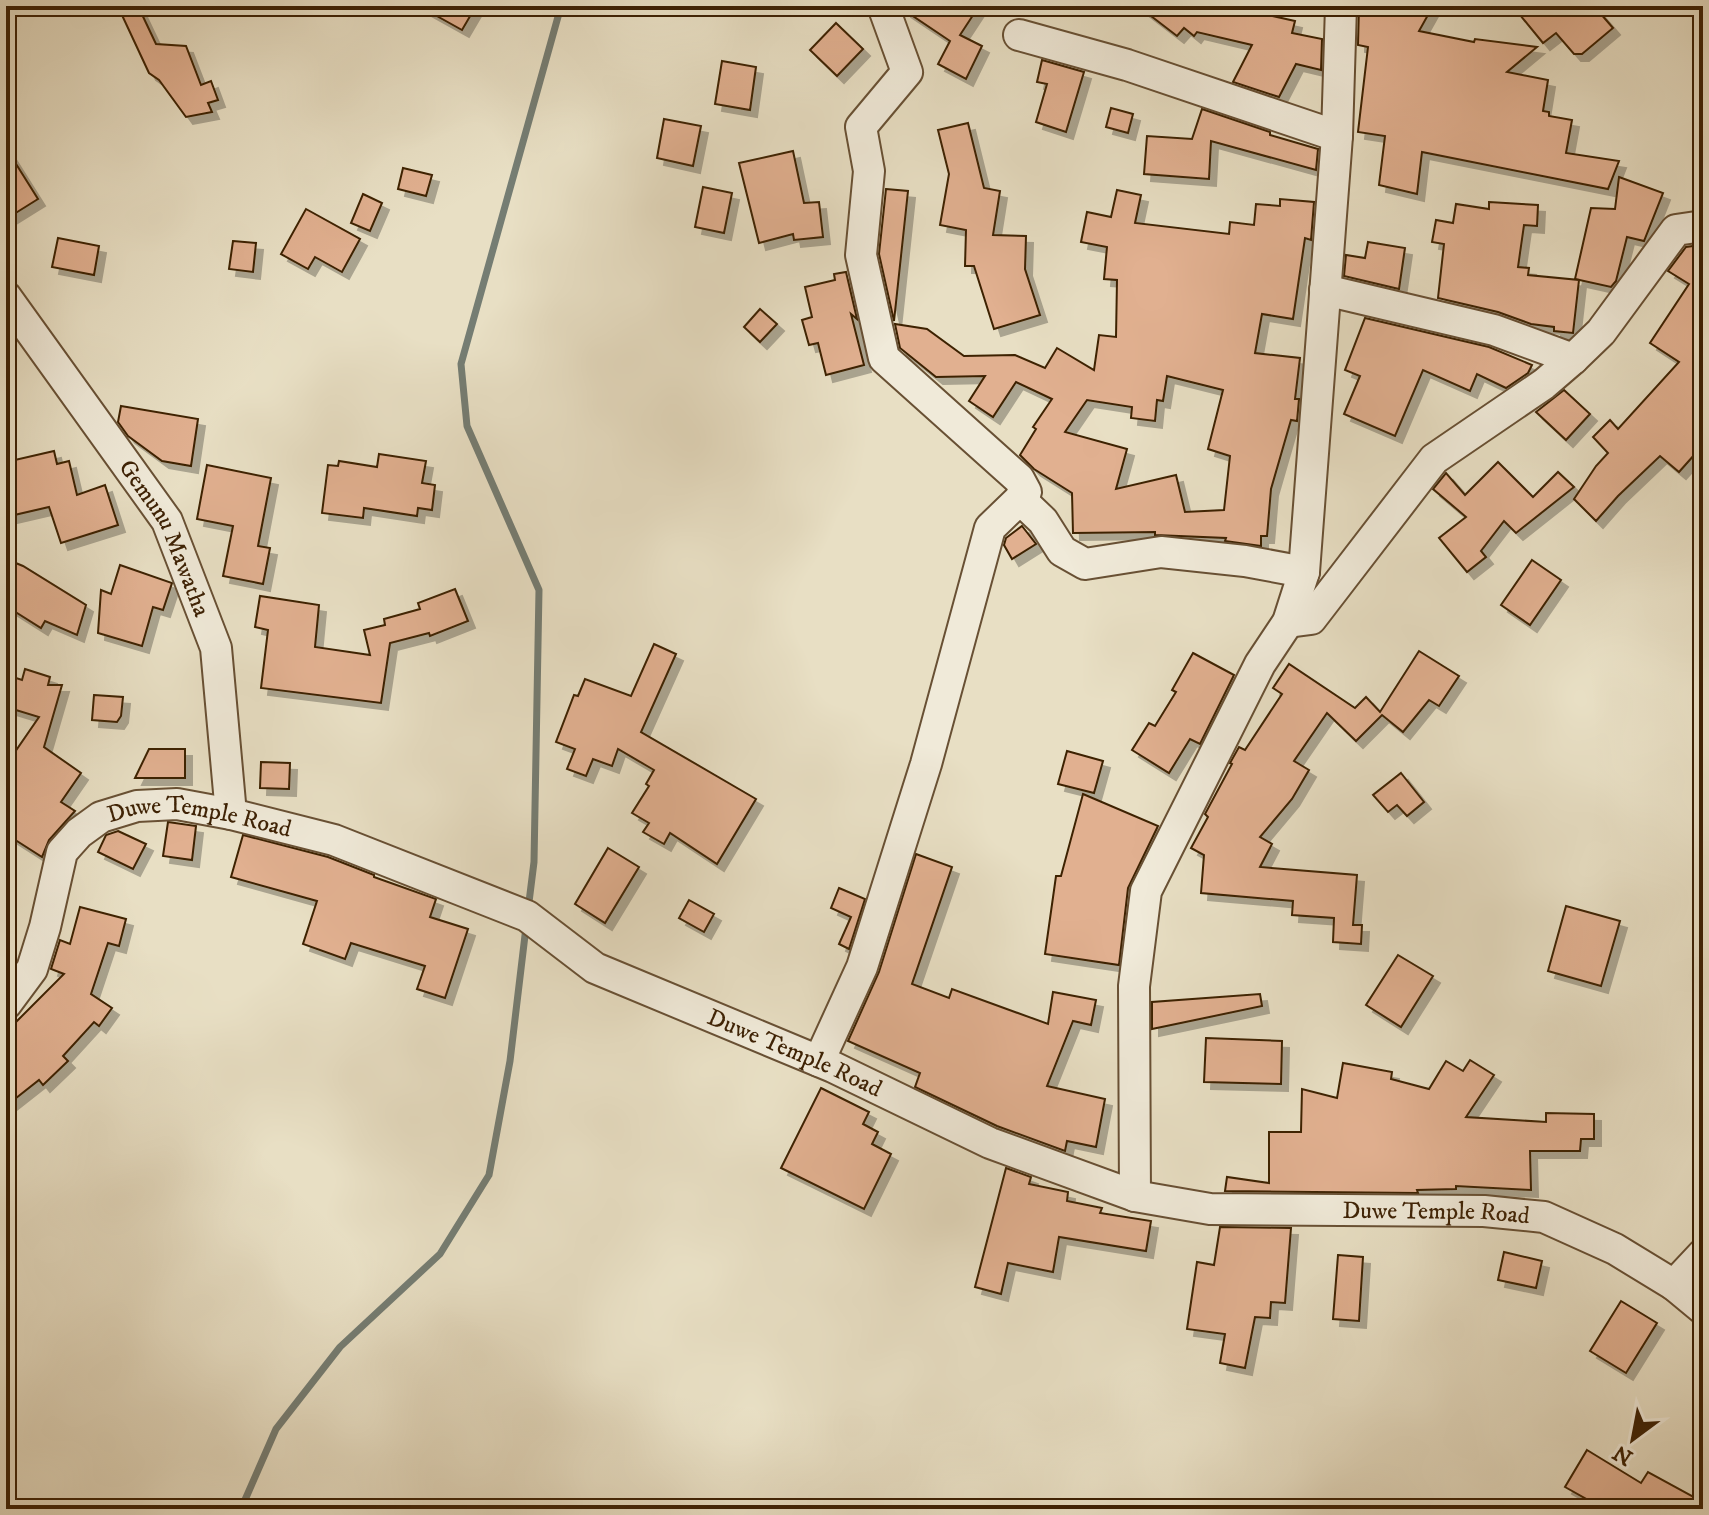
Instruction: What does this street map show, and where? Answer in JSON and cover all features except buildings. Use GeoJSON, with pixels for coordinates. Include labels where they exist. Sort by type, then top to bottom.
{"type":"FeatureCollection","features":[{"type":"Feature","properties":{"kind":"street"},"geometry":{"type":"LineString","coordinates":[[819,1061],[862,967],[926,764],[990,528],[1026,492],[1019,479],[884,358],[861,255],[869,171],[861,127],[907,72],[883,6]]}},
{"type":"Feature","properties":{"kind":"street"},"geometry":{"type":"LineString","coordinates":[[1135,1196],[1134,986],[1146,891],[1260,664],[1288,622],[1304,572],[1337,136],[1341,6]]}},
{"type":"Feature","properties":{"kind":"street"},"geometry":{"type":"LineString","coordinates":[[1019,35],[1127,65],[1337,136]]}},
{"type":"Feature","properties":{"kind":"street"},"geometry":{"type":"LineString","coordinates":[[1288,622],[1311,619],[1434,459],[1544,384],[1573,359],[1601,332],[1676,230],[1703,226]]}},
{"type":"Feature","properties":{"kind":"street"},"geometry":{"type":"LineString","coordinates":[[1325,290],[1494,330],[1573,359]]}},
{"type":"Feature","properties":{"kind":"street","name":"Gemunu Mawatha"},"geometry":{"type":"LineString","coordinates":[[6,297],[167,521],[216,648],[231,814]]}},
{"type":"Feature","properties":{"kind":"street"},"geometry":{"type":"LineString","coordinates":[[1020,499],[1043,521],[1062,551],[1085,564],[1161,552],[1245,561],[1304,572]]}},
{"type":"Feature","properties":{"kind":"street","name":"Duwe Temple Road"},"geometry":{"type":"LineString","coordinates":[[6,1004],[32,969],[62,852],[79,833],[101,817],[137,806],[177,804],[334,840],[527,916],[595,968],[819,1061],[990,1143],[1135,1196],[1210,1209],[1469,1210],[1544,1217],[1615,1249],[1674,1285],[1703,1309]]}},
{"type":"Feature","properties":{"kind":"street"},"geometry":{"type":"LineString","coordinates":[[1674,1285],[1703,1254]]}},
{"type":"Feature","properties":{"kind":"waterway"},"geometry":{"type":"LineString","coordinates":[[528,910],[534,862],[539,590],[467,426],[461,364],[561,6]]}},
{"type":"Feature","properties":{"kind":"waterway"},"geometry":{"type":"LineString","coordinates":[[241,1509],[276,1429],[340,1347],[440,1254],[489,1175],[510,1061],[526,927]]}}]}
